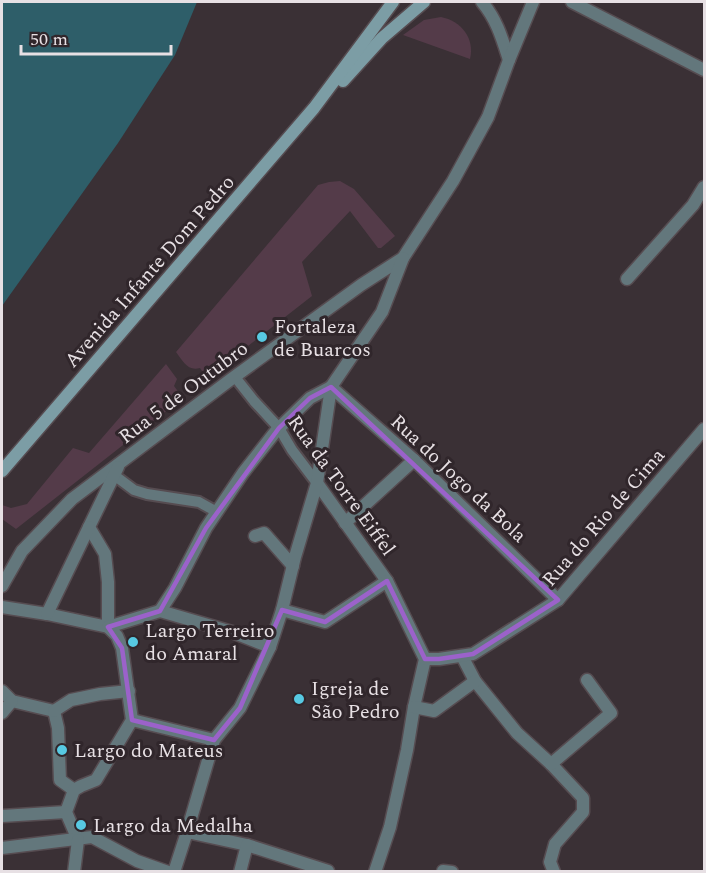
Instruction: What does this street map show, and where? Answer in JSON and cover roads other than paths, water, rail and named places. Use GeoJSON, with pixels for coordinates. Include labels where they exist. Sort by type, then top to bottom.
{"type":"FeatureCollection","features":[{"type":"Feature","properties":{"kind":"street"},"geometry":{"type":"LineString","coordinates":[[325,94],[393,2]]}},
{"type":"Feature","properties":{"kind":"street"},"geometry":{"type":"LineString","coordinates":[[482,2],[493,15],[509,60]]}},
{"type":"Feature","properties":{"kind":"street","name":"Rua 5 de Outubro"},"geometry":{"type":"LineString","coordinates":[[2,586],[22,551],[72,499],[361,285],[403,258],[453,181],[489,117],[533,2]]}},
{"type":"Feature","properties":{"kind":"street"},"geometry":{"type":"LineString","coordinates":[[572,2],[705,70]]}},
{"type":"Feature","properties":{"kind":"street"},"geometry":{"type":"LineString","coordinates":[[325,94],[344,81],[382,38],[424,3]]}},
{"type":"Feature","properties":{"kind":"street","name":"Avenida Infante Dom Pedro"},"geometry":{"type":"LineString","coordinates":[[2,471],[325,94]]}},
{"type":"Feature","properties":{"kind":"street"},"geometry":{"type":"LineString","coordinates":[[627,279],[693,205],[705,187]]}},
{"type":"Feature","properties":{"kind":"street"},"geometry":{"type":"LineString","coordinates":[[174,872],[214,740],[240,708],[270,647],[282,610],[317,483],[331,387],[382,312],[403,258]]}},
{"type":"Feature","properties":{"kind":"street"},"geometry":{"type":"LineString","coordinates":[[160,611],[175,588],[206,528],[243,473],[279,428],[310,398],[331,387]]}},
{"type":"Feature","properties":{"kind":"street","name":"Rua do Jogo da Bola"},"geometry":{"type":"LineString","coordinates":[[331,387],[414,460],[558,600]]}},
{"type":"Feature","properties":{"kind":"street","name":"Rua do Rio de Cima"},"geometry":{"type":"LineString","coordinates":[[425,659],[472,654],[558,600],[705,429]]}},
{"type":"Feature","properties":{"kind":"street"},"geometry":{"type":"LineString","coordinates":[[345,522],[414,460]]}},
{"type":"Feature","properties":{"kind":"street"},"geometry":{"type":"LineString","coordinates":[[47,614],[120,463]]}},
{"type":"Feature","properties":{"kind":"street","name":"Rua da Torre Eiffel"},"geometry":{"type":"LineString","coordinates":[[317,483],[387,581],[425,659]]}},
{"type":"Feature","properties":{"kind":"street"},"geometry":{"type":"LineString","coordinates":[[74,872],[78,840],[66,812],[75,790],[96,780],[132,720],[122,648],[117,636],[108,627],[108,582],[105,554],[89,527]]}},
{"type":"Feature","properties":{"kind":"street"},"geometry":{"type":"LineString","coordinates":[[255,536],[264,533],[293,566]]}},
{"type":"Feature","properties":{"kind":"street"},"geometry":{"type":"LineString","coordinates":[[282,610],[325,622],[387,581]]}},
{"type":"Feature","properties":{"kind":"street"},"geometry":{"type":"LineString","coordinates":[[2,607],[108,627],[160,611],[232,632],[270,647]]}},
{"type":"Feature","properties":{"kind":"street"},"geometry":{"type":"LineString","coordinates":[[462,656],[475,681],[518,733],[584,798],[583,812],[555,844],[550,862],[554,872]]}},
{"type":"Feature","properties":{"kind":"street"},"geometry":{"type":"LineString","coordinates":[[375,872],[390,827],[425,659]]}},
{"type":"Feature","properties":{"kind":"street"},"geometry":{"type":"LineString","coordinates":[[551,764],[611,712],[587,680]]}},
{"type":"Feature","properties":{"kind":"street"},"geometry":{"type":"LineString","coordinates":[[414,707],[434,711],[475,681]]}},
{"type":"Feature","properties":{"kind":"street"},"geometry":{"type":"LineString","coordinates":[[2,691],[12,701],[54,711],[71,700],[129,691]]}},
{"type":"Feature","properties":{"kind":"street"},"geometry":{"type":"LineString","coordinates":[[2,713],[12,701]]}},
{"type":"Feature","properties":{"kind":"street"},"geometry":{"type":"LineString","coordinates":[[54,711],[58,728],[60,780],[75,790]]}},
{"type":"Feature","properties":{"kind":"street"},"geometry":{"type":"LineString","coordinates":[[132,720],[214,740]]}},
{"type":"Feature","properties":{"kind":"street"},"geometry":{"type":"LineString","coordinates":[[2,816],[66,812]]}},
{"type":"Feature","properties":{"kind":"street"},"geometry":{"type":"LineString","coordinates":[[187,832],[248,844],[328,871]]}},
{"type":"Feature","properties":{"kind":"street"},"geometry":{"type":"LineString","coordinates":[[2,848],[92,837],[137,861],[168,872]]}},
{"type":"Feature","properties":{"kind":"street"},"geometry":{"type":"LineString","coordinates":[[240,872],[248,844]]}},
{"type":"Feature","properties":{"kind":"lane","name":"Rua da Torre Eiffel"},"geometry":{"type":"LineString","coordinates":[[235,377],[279,428],[292,450],[317,483]]}},
{"type":"Feature","properties":{"kind":"lane"},"geometry":{"type":"LineString","coordinates":[[114,476],[134,490],[199,502],[217,512]]}},
{"type":"Feature","properties":{"kind":"water"},"geometry":{"type":"Polygon","coordinates":[[[2,2],[197,2],[175,55],[118,143],[2,306],[2,2]]]}},
{"type":"Feature","properties":{"kind":"place","name":"Fortaleza de Buarcos"},"geometry":{"type":"Point","coordinates":[262,337]}},
{"type":"Feature","properties":{"kind":"place","name":"Largo Terreiro do Amaral"},"geometry":{"type":"Point","coordinates":[133,642]}},
{"type":"Feature","properties":{"kind":"place","name":"Igreja de São Pedro"},"geometry":{"type":"Point","coordinates":[299,699]}},
{"type":"Feature","properties":{"kind":"place","name":"Largo do Mateus"},"geometry":{"type":"Point","coordinates":[62,750]}},
{"type":"Feature","properties":{"kind":"place","name":"Largo da Medalha"},"geometry":{"type":"Point","coordinates":[81,825]}}]}
